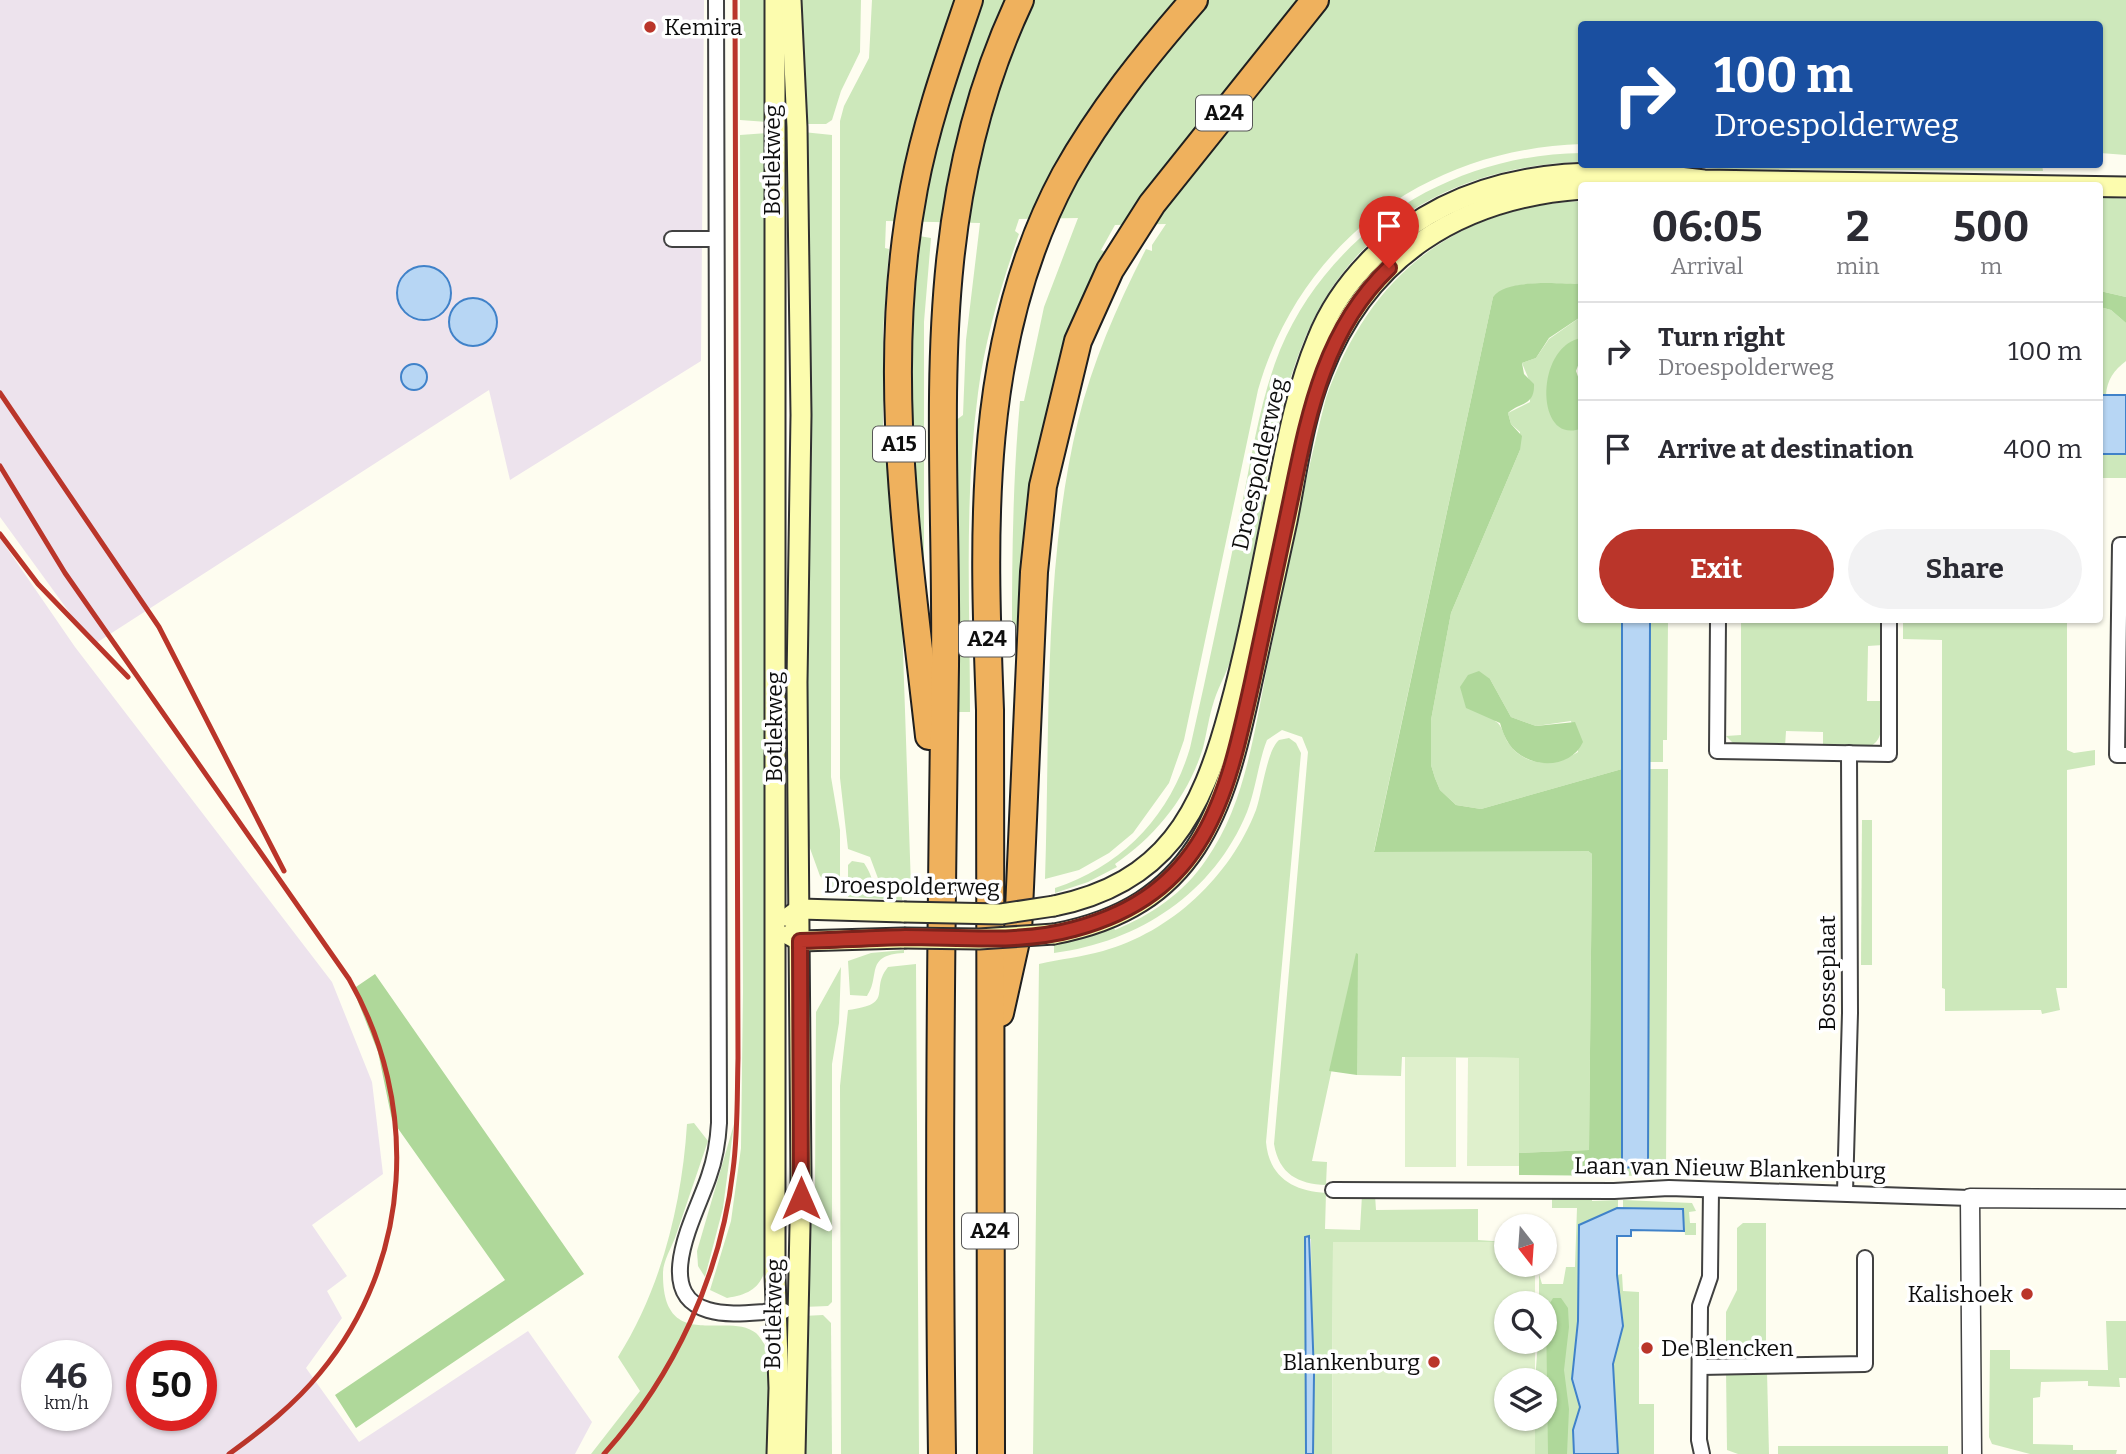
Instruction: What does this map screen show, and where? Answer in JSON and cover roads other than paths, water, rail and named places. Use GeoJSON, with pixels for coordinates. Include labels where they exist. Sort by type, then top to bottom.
{"type":"FeatureCollection","features":[{"type":"Feature","properties":{"kind":"highway","name":"A15"},"geometry":{"type":"LineString","coordinates":[[942,846],[896,405],[898,334],[908,226],[925,138],[969,0]]}},
{"type":"Feature","properties":{"kind":"highway","name":"A24"},"geometry":{"type":"LineString","coordinates":[[942,1454],[945,541],[942,378],[952,229],[967,148],[984,89],[1020,0]]}},
{"type":"Feature","properties":{"kind":"highway","name":"A24"},"geometry":{"type":"LineString","coordinates":[[991,1454],[990,710],[986,608],[989,449],[1001,356],[1025,265],[1064,178],[1102,114],[1149,52],[1194,0]]}},
{"type":"Feature","properties":{"kind":"highway","name":"A24"},"geometry":{"type":"LineString","coordinates":[[989,1063],[1018,932],[1034,572],[1042,486],[1078,341],[1110,270],[1171,178],[1315,0]]}},
{"type":"Feature","properties":{"kind":"main road","name":"Botlekweg"},"geometry":{"type":"LineString","coordinates":[[775,0],[775,1276],[787,1312],[795,1454]]}},
{"type":"Feature","properties":{"kind":"main road","name":"Botlekweg"},"geometry":{"type":"LineString","coordinates":[[776,1454],[801,1180],[797,682],[801,415],[797,127],[791,0]]}},
{"type":"Feature","properties":{"kind":"main road","name":"Droespolderweg"},"geometry":{"type":"LineString","coordinates":[[1578,190],[1508,200],[1444,226],[1403,255],[1355,306],[1335,341],[1310,409],[1239,740],[1214,818],[1192,853],[1150,897],[1124,912],[1054,933],[979,939],[904,937],[800,941],[775,929],[800,909],[1001,914],[1054,906],[1088,898],[1134,875],[1178,835],[1193,811],[1214,763],[1237,680],[1284,456],[1306,368],[1330,313],[1356,275],[1385,245],[1432,211],[1479,190],[1517,179],[1594,172],[1654,173],[1704,180],[1825,182]]}},
{"type":"Feature","properties":{"kind":"main road","name":"Droespolderweg"},"geometry":{"type":"LineString","coordinates":[[1692,182],[1704,180]]}},
{"type":"Feature","properties":{"kind":"main road","name":"Droespolderweg"},"geometry":{"type":"LineString","coordinates":[[2103,187],[2126,187]]}},
{"type":"Feature","properties":{"kind":"street"},"geometry":{"type":"LineString","coordinates":[[716,0],[715,239],[720,444],[719,1123],[709,1177],[684,1242],[680,1276],[690,1301],[705,1310],[787,1312]]}},
{"type":"Feature","properties":{"kind":"street"},"geometry":{"type":"LineString","coordinates":[[672,239],[715,239]]}},
{"type":"Feature","properties":{"kind":"street"},"geometry":{"type":"LineString","coordinates":[[2126,545],[2120,545],[2117,755],[2126,755]]}},
{"type":"Feature","properties":{"kind":"street"},"geometry":{"type":"LineString","coordinates":[[1718,623],[1717,751],[1889,754],[1889,623]]}},
{"type":"Feature","properties":{"kind":"street","name":"Bosseplaat"},"geometry":{"type":"LineString","coordinates":[[1845,1192],[1850,1013],[1849,753]]}},
{"type":"Feature","properties":{"kind":"street","name":"Laan van Nieuw Blankenburg"},"geometry":{"type":"LineString","coordinates":[[1333,1190],[1621,1191],[1670,1188],[1970,1198],[2126,1199]]}},
{"type":"Feature","properties":{"kind":"street"},"geometry":{"type":"LineString","coordinates":[[1702,1454],[1699,1440],[1700,1306],[1707,1288],[1711,1190]]}},
{"type":"Feature","properties":{"kind":"street"},"geometry":{"type":"LineString","coordinates":[[1970,1198],[1972,1454]]}},
{"type":"Feature","properties":{"kind":"street"},"geometry":{"type":"LineString","coordinates":[[1700,1367],[1865,1364],[1865,1258]]}},
{"type":"Feature","properties":{"kind":"water"},"geometry":{"type":"Polygon","coordinates":[[[424,266],[443,274],[451,293],[443,312],[424,320],[405,312],[397,293],[405,274],[424,266]]]}},
{"type":"Feature","properties":{"kind":"water"},"geometry":{"type":"Polygon","coordinates":[[[473,298],[490,305],[497,322],[490,339],[473,346],[456,339],[449,322],[456,305],[473,298]]]}},
{"type":"Feature","properties":{"kind":"water"},"geometry":{"type":"Polygon","coordinates":[[[414,364],[423,368],[427,377],[423,386],[414,390],[405,386],[401,377],[405,368],[414,364]]]}},
{"type":"Feature","properties":{"kind":"water"},"geometry":{"type":"Polygon","coordinates":[[[2103,395],[2126,395],[2126,454],[2103,454],[2103,395]]]}},
{"type":"Feature","properties":{"kind":"water"},"geometry":{"type":"Polygon","coordinates":[[[1622,623],[1650,623],[1648,1166],[1622,1168],[1622,623]]]}},
{"type":"Feature","properties":{"kind":"water"},"geometry":{"type":"Polygon","coordinates":[[[1617,1208],[1683,1209],[1684,1231],[1631,1230],[1631,1236],[1617,1236],[1617,1275],[1623,1326],[1613,1364],[1618,1454],[1574,1454],[1573,1430],[1580,1407],[1572,1379],[1578,1321],[1579,1225],[1617,1208]]]}},
{"type":"Feature","properties":{"kind":"water"},"geometry":{"type":"Polygon","coordinates":[[[1309,1236],[1314,1375],[1313,1454],[1306,1454],[1305,1237],[1309,1236]]]}},
{"type":"Feature","properties":{"kind":"railway"},"geometry":{"type":"LineString","coordinates":[[604,1454],[652,1391],[690,1322],[718,1248],[735,1156],[738,1058],[735,0]]}},
{"type":"Feature","properties":{"kind":"railway"},"geometry":{"type":"LineString","coordinates":[[0,393],[159,627],[284,871]]}},
{"type":"Feature","properties":{"kind":"railway"},"geometry":{"type":"LineString","coordinates":[[0,466],[65,573],[349,979],[372,1027],[388,1077],[396,1129],[396,1180],[389,1232],[374,1282],[351,1329],[320,1373],[277,1416],[229,1454]]}},
{"type":"Feature","properties":{"kind":"railway"},"geometry":{"type":"LineString","coordinates":[[0,534],[38,584],[128,677]]}},
{"type":"Feature","properties":{"kind":"place","name":"Kemira"},"geometry":{"type":"Point","coordinates":[650,27]}},
{"type":"Feature","properties":{"kind":"place","name":"Kalishoek"},"geometry":{"type":"Point","coordinates":[2027,1294]}},
{"type":"Feature","properties":{"kind":"place","name":"De Blencken"},"geometry":{"type":"Point","coordinates":[1647,1348]}},
{"type":"Feature","properties":{"kind":"place","name":"Blankenburg"},"geometry":{"type":"Point","coordinates":[1434,1362]}}]}
